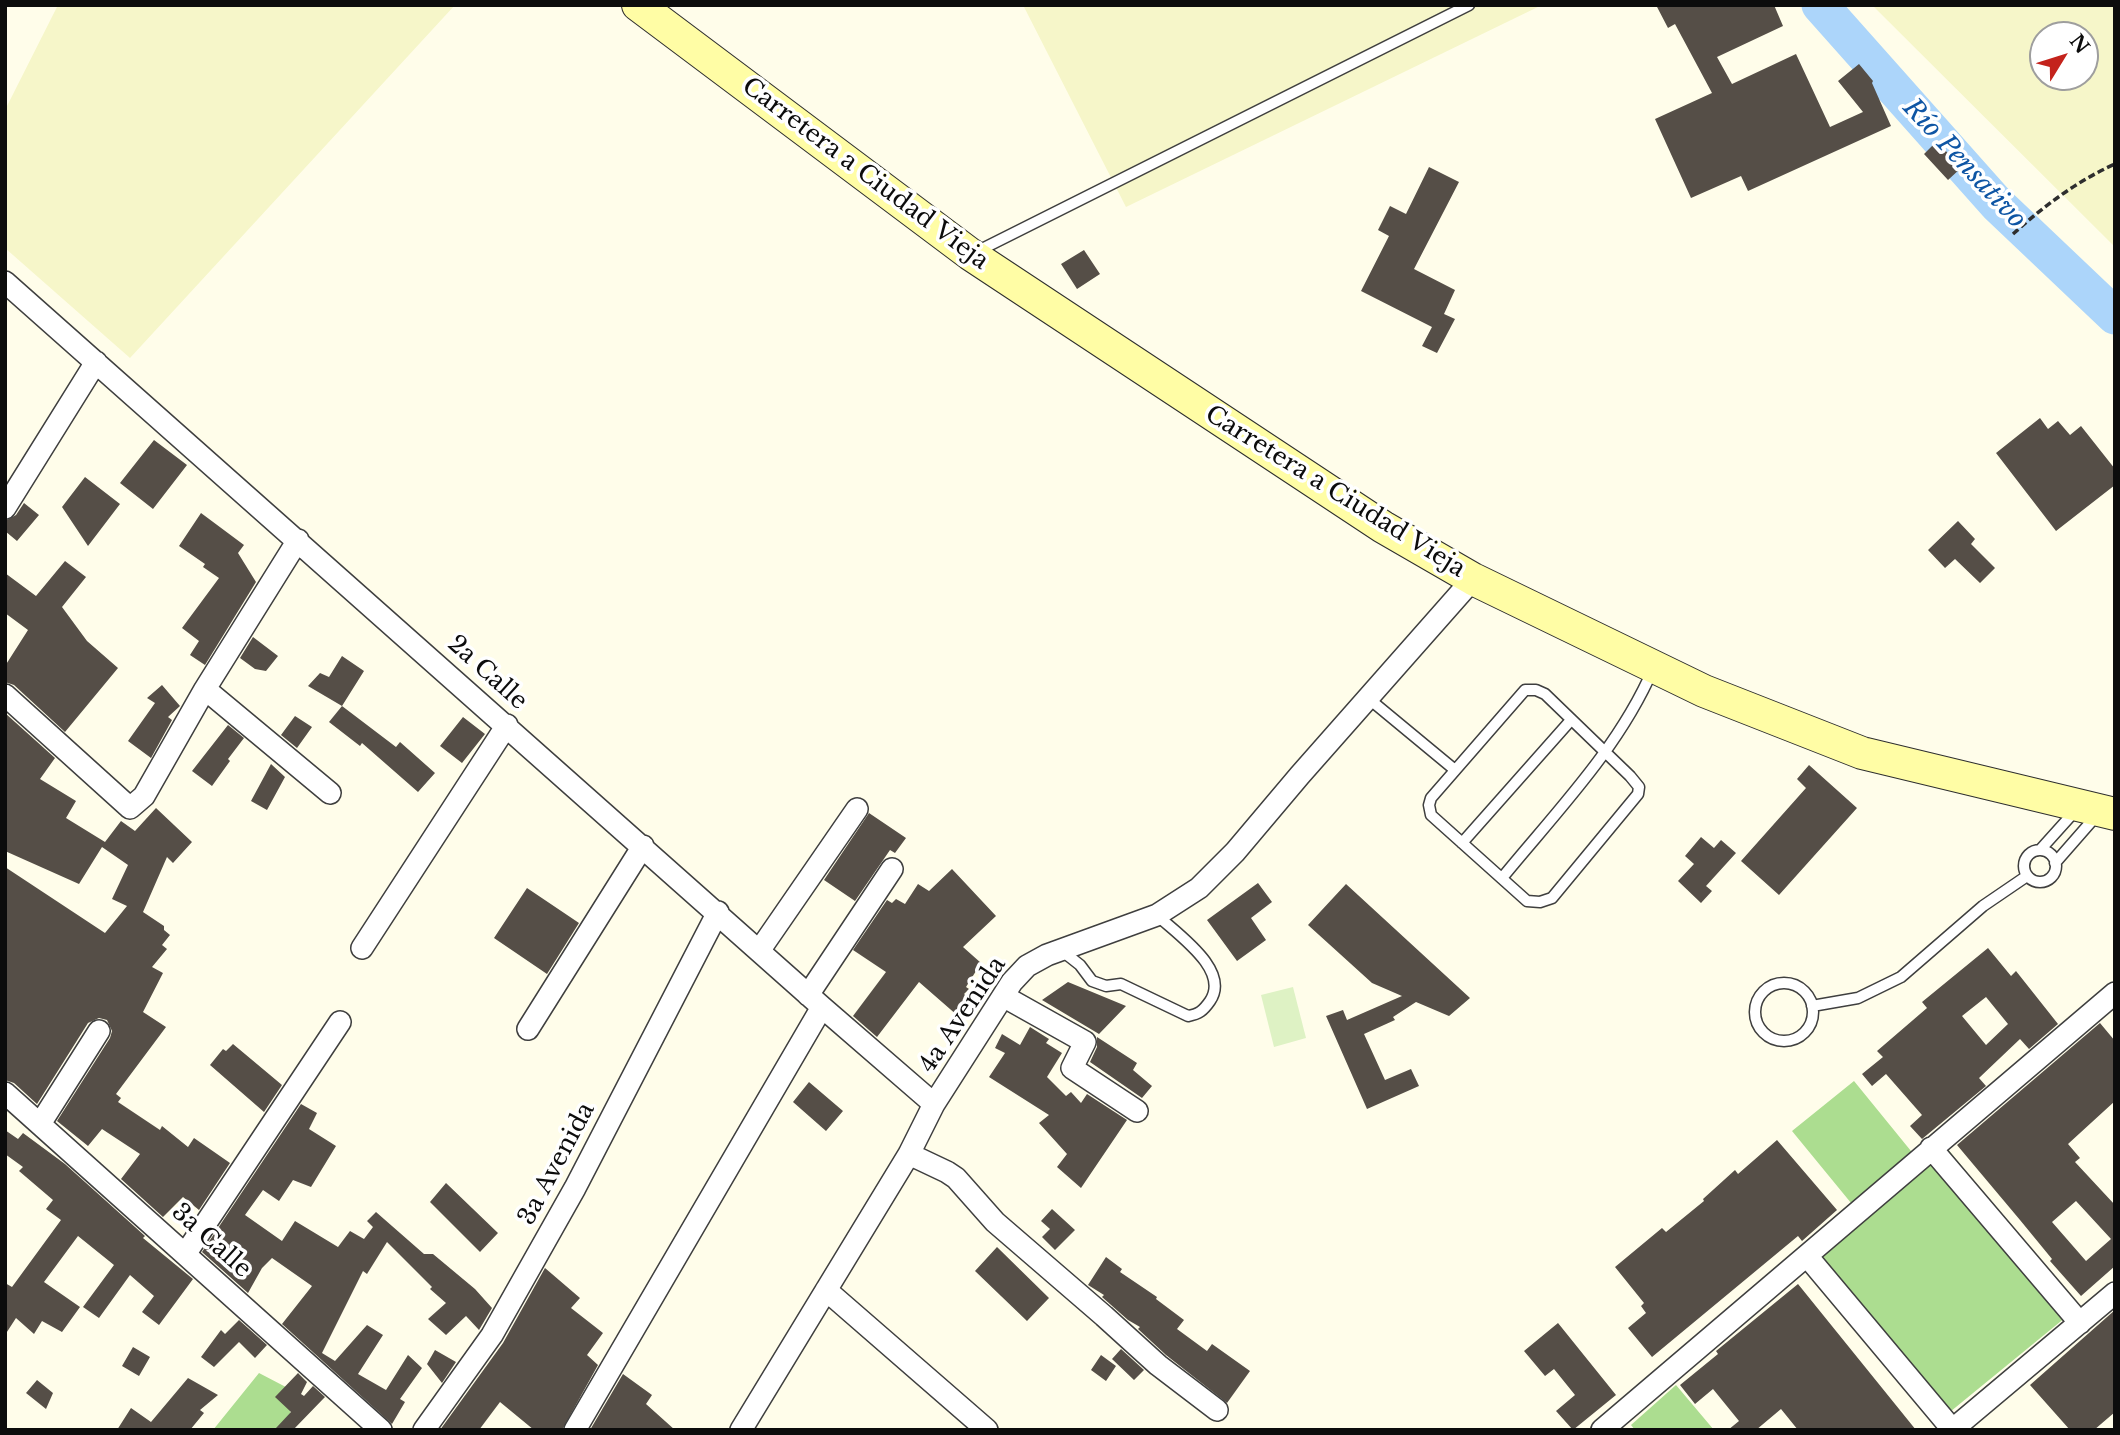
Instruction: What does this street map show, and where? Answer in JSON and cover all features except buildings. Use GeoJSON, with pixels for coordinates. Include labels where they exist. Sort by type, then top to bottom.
{"type":"FeatureCollection","features":[{"type":"Feature","properties":{"kind":"main road","name":"Carretera a Ciudad Vieja"},"geometry":{"type":"LineString","coordinates":[[638,5],[970,254],[1383,527],[1473,579],[1704,691],[1862,753],[2099,810]]}},
{"type":"Feature","properties":{"kind":"street","name":"2a Calle"},"geometry":{"type":"LineString","coordinates":[[5,282],[934,1104]]}},
{"type":"Feature","properties":{"kind":"street"},"geometry":{"type":"LineString","coordinates":[[5,508],[96,362]]}},
{"type":"Feature","properties":{"kind":"street"},"geometry":{"type":"LineString","coordinates":[[5,695],[131,808],[144,796],[205,689],[298,540]]}},
{"type":"Feature","properties":{"kind":"street","name":"4a Avenida"},"geometry":{"type":"LineString","coordinates":[[741,1430],[909,1154],[934,1104],[1003,996],[1027,965],[1157,915],[1199,888],[1236,852],[1473,579]]}},
{"type":"Feature","properties":{"kind":"street"},"geometry":{"type":"LineString","coordinates":[[205,689],[330,793]]}},
{"type":"Feature","properties":{"kind":"street"},"geometry":{"type":"LineString","coordinates":[[362,948],[507,725]]}},
{"type":"Feature","properties":{"kind":"street"},"geometry":{"type":"LineString","coordinates":[[760,951],[857,809]]}},
{"type":"Feature","properties":{"kind":"street"},"geometry":{"type":"LineString","coordinates":[[528,1029],[643,846]]}},
{"type":"Feature","properties":{"kind":"street"},"geometry":{"type":"LineString","coordinates":[[575,1430],[892,869]]}},
{"type":"Feature","properties":{"kind":"street","name":"3a Avenida"},"geometry":{"type":"LineString","coordinates":[[424,1430],[492,1335],[575,1188],[718,912]]}},
{"type":"Feature","properties":{"kind":"street"},"geometry":{"type":"LineString","coordinates":[[1602,1430],[2115,993]]}},
{"type":"Feature","properties":{"kind":"street"},"geometry":{"type":"LineString","coordinates":[[1003,996],[1085,1042],[1072,1068],[1137,1111]]}},
{"type":"Feature","properties":{"kind":"street"},"geometry":{"type":"LineString","coordinates":[[186,1253],[340,1022]]}},
{"type":"Feature","properties":{"kind":"street"},"geometry":{"type":"LineString","coordinates":[[40,1125],[99,1031]]}},
{"type":"Feature","properties":{"kind":"street","name":"3a Calle"},"geometry":{"type":"LineString","coordinates":[[5,1093],[381,1430]]}},
{"type":"Feature","properties":{"kind":"street"},"geometry":{"type":"LineString","coordinates":[[1931,1148],[2080,1323]]}},
{"type":"Feature","properties":{"kind":"street"},"geometry":{"type":"LineString","coordinates":[[909,1154],[956,1178],[995,1222],[1158,1365],[1217,1410]]}},
{"type":"Feature","properties":{"kind":"street"},"geometry":{"type":"LineString","coordinates":[[1807,1256],[1952,1430],[2115,1293]]}},
{"type":"Feature","properties":{"kind":"street"},"geometry":{"type":"LineString","coordinates":[[826,1290],[987,1430]]}},
{"type":"Feature","properties":{"kind":"lane"},"geometry":{"type":"LineString","coordinates":[[970,254],[1469,5]]}},
{"type":"Feature","properties":{"kind":"lane"},"geometry":{"type":"LineString","coordinates":[[1502,878],[1605,752],[1639,702],[1654,667]]}},
{"type":"Feature","properties":{"kind":"lane"},"geometry":{"type":"LineString","coordinates":[[1525,690],[1536,690],[1545,694],[1605,752],[1639,787],[1638,794],[1552,898],[1540,902],[1527,901],[1430,815],[1431,798],[1525,690]]}},
{"type":"Feature","properties":{"kind":"lane"},"geometry":{"type":"LineString","coordinates":[[1368,698],[1455,770]]}},
{"type":"Feature","properties":{"kind":"lane"},"geometry":{"type":"LineString","coordinates":[[1462,843],[1571,720]]}},
{"type":"Feature","properties":{"kind":"lane"},"geometry":{"type":"LineString","coordinates":[[2027,876],[2024,863],[2033,852],[2099,810]]}},
{"type":"Feature","properties":{"kind":"lane"},"geometry":{"type":"LineString","coordinates":[[2027,876],[2039,882],[2052,876],[2055,863],[2099,810]]}},
{"type":"Feature","properties":{"kind":"lane"},"geometry":{"type":"LineString","coordinates":[[2040,850],[2052,856],[2055,863]]}},
{"type":"Feature","properties":{"kind":"lane"},"geometry":{"type":"LineString","coordinates":[[1812,1006],[1858,998],[1901,977],[1983,906],[2027,876]]}},
{"type":"Feature","properties":{"kind":"lane"},"geometry":{"type":"LineString","coordinates":[[1061,950],[1080,965],[1092,981],[1106,985],[1121,984],[1188,1016],[1199,1014],[1215,994],[1214,977],[1208,963],[1157,915]]}},
{"type":"Feature","properties":{"kind":"lane"},"geometry":{"type":"LineString","coordinates":[[1777,984],[1795,985],[1809,998],[1812,1006],[1811,1024],[1799,1038],[1790,1041],[1781,1042],[1764,1035],[1755,1019],[1754,1010],[1761,993],[1777,984]]}},
{"type":"Feature","properties":{"kind":"path"},"geometry":{"type":"LineString","coordinates":[[2013,234],[2043,207],[2099,171],[2115,164]]}},
{"type":"Feature","properties":{"kind":"green space"},"geometry":{"type":"Polygon","coordinates":[[[58,5],[455,5],[130,358],[5,248],[5,110],[58,5]]]}},
{"type":"Feature","properties":{"kind":"green space"},"geometry":{"type":"Polygon","coordinates":[[[1023,5],[1542,5],[1126,207],[1023,5]]]}},
{"type":"Feature","properties":{"kind":"green space"},"geometry":{"type":"Polygon","coordinates":[[[1872,5],[2115,5],[2115,247],[1872,5]]]}},
{"type":"Feature","properties":{"kind":"green space"},"geometry":{"type":"Polygon","coordinates":[[[1293,987],[1306,1038],[1274,1047],[1261,995],[1293,987]]]}},
{"type":"Feature","properties":{"kind":"green space"},"geometry":{"type":"Polygon","coordinates":[[[1854,1081],[1924,1167],[1947,1148],[2077,1308],[1945,1416],[1817,1260],[1865,1220],[1792,1131],[1854,1081]]]}},
{"type":"Feature","properties":{"kind":"green space"},"geometry":{"type":"Polygon","coordinates":[[[259,1373],[305,1397],[290,1411],[295,1430],[213,1430],[259,1373]]]}},
{"type":"Feature","properties":{"kind":"green space"},"geometry":{"type":"Polygon","coordinates":[[[1676,1385],[1714,1430],[1635,1430],[1631,1425],[1676,1385]]]}},
{"type":"Feature","properties":{"kind":"waterway","name":"Río Pensativo"},"geometry":{"type":"LineString","coordinates":[[1820,5],[1997,204],[2115,316]]}}]}
